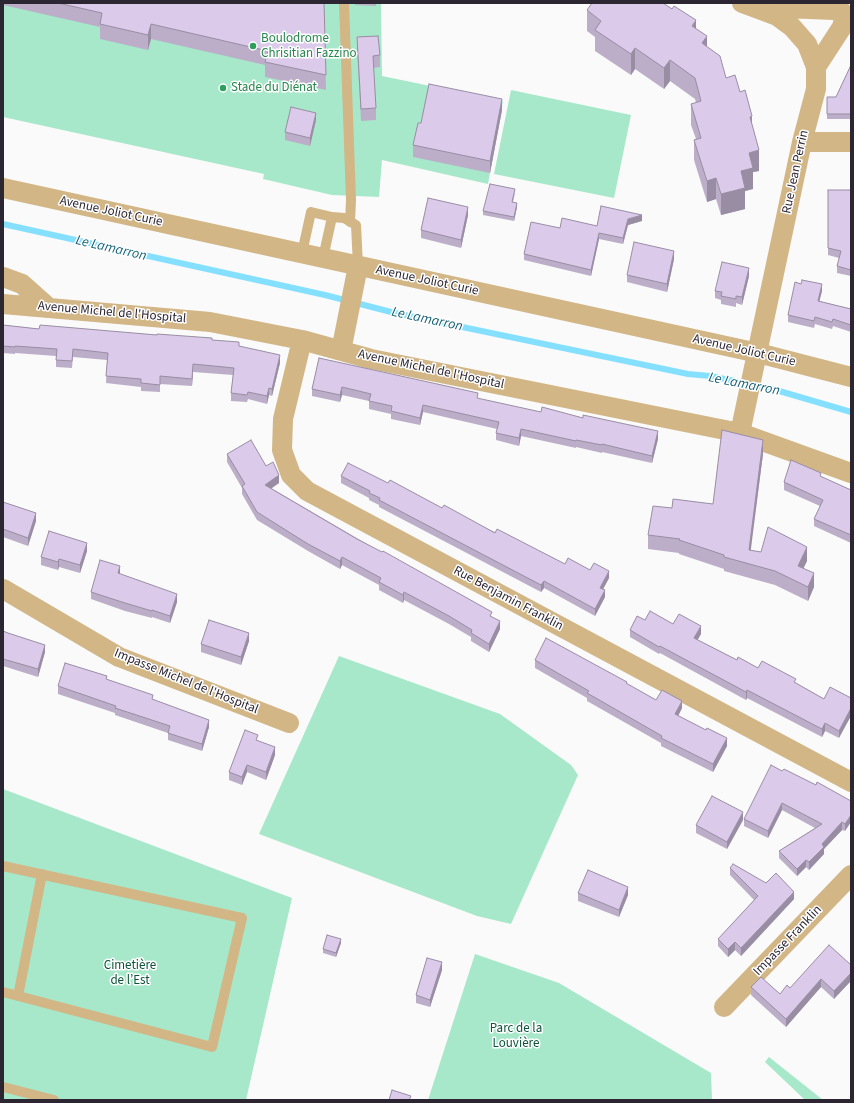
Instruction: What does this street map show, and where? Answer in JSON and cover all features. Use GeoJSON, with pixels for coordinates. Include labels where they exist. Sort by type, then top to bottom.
{"type":"FeatureCollection","features":[{"type":"Feature","properties":{"kind":"street","name":"Rue Jean Perrin"},"geometry":{"type":"LineString","coordinates":[[740,432],[802,142],[816,89],[816,67],[807,44],[792,27],[777,16],[742,3]]}},
{"type":"Feature","properties":{"kind":"street"},"geometry":{"type":"LineString","coordinates":[[777,16],[784,8],[834,10],[842,12],[844,19],[842,27],[816,67]]}},
{"type":"Feature","properties":{"kind":"street"},"geometry":{"type":"LineString","coordinates":[[802,142],[851,142]]}},
{"type":"Feature","properties":{"kind":"street","name":"Avenue Joliot Curie"},"geometry":{"type":"LineString","coordinates":[[3,188],[758,353],[851,378]]}},
{"type":"Feature","properties":{"kind":"street"},"geometry":{"type":"LineString","coordinates":[[341,351],[358,266]]}},
{"type":"Feature","properties":{"kind":"street"},"geometry":{"type":"LineString","coordinates":[[3,277],[22,284],[49,308]]}},
{"type":"Feature","properties":{"kind":"street","name":"Avenue Michel de l'Hospital"},"geometry":{"type":"LineString","coordinates":[[3,304],[210,322],[302,340],[379,360],[740,432],[851,473]]}},
{"type":"Feature","properties":{"kind":"street","name":"Rue Benjamin Franklin"},"geometry":{"type":"LineString","coordinates":[[302,340],[283,419],[282,450],[291,475],[307,491],[851,782]]}},
{"type":"Feature","properties":{"kind":"street","name":"Impasse Michel de l'Hospital"},"geometry":{"type":"LineString","coordinates":[[3,589],[119,657],[289,723]]}},
{"type":"Feature","properties":{"kind":"street","name":"Impasse Franklin"},"geometry":{"type":"LineString","coordinates":[[724,1007],[851,875]]}},
{"type":"Feature","properties":{"kind":"lane"},"geometry":{"type":"LineString","coordinates":[[344,3],[350,222]]}},
{"type":"Feature","properties":{"kind":"lane"},"geometry":{"type":"LineString","coordinates":[[302,254],[311,212],[344,218],[356,225],[358,266]]}},
{"type":"Feature","properties":{"kind":"lane"},"geometry":{"type":"LineString","coordinates":[[323,258],[332,217]]}},
{"type":"Feature","properties":{"kind":"lane"},"geometry":{"type":"LineString","coordinates":[[3,866],[242,918],[212,1047],[3,992]]}},
{"type":"Feature","properties":{"kind":"lane"},"geometry":{"type":"LineString","coordinates":[[18,996],[42,874]]}},
{"type":"Feature","properties":{"kind":"lane"},"geometry":{"type":"LineString","coordinates":[[3,1087],[54,1100]]}},
{"type":"Feature","properties":{"kind":"green space","name":"Stade du Diénat"},"geometry":{"type":"Polygon","coordinates":[[[3,3],[381,3],[382,76],[503,101],[488,184],[382,160],[379,197],[332,195],[263,179],[264,174],[3,117],[3,3]]]}},
{"type":"Feature","properties":{"kind":"green space"},"geometry":{"type":"Polygon","coordinates":[[[511,90],[631,115],[614,198],[494,174],[511,90]]]}},
{"type":"Feature","properties":{"kind":"green space"},"geometry":{"type":"Polygon","coordinates":[[[339,656],[500,714],[571,765],[578,775],[511,924],[477,916],[259,834],[339,656]]]}},
{"type":"Feature","properties":{"kind":"green space","name":"Cimetière de l’Est"},"geometry":{"type":"Polygon","coordinates":[[[3,789],[292,898],[246,1100],[3,1100],[3,789]]]}},
{"type":"Feature","properties":{"kind":"green space","name":"Parc de la Louvière"},"geometry":{"type":"Polygon","coordinates":[[[475,954],[559,983],[711,1073],[712,1100],[428,1100],[475,954]]]}},
{"type":"Feature","properties":{"kind":"green space"},"geometry":{"type":"Polygon","coordinates":[[[769,1057],[823,1100],[805,1100],[765,1062],[769,1057]]]}},
{"type":"Feature","properties":{"kind":"building","name":"Boulodrome Chrisitian Fazzino"},"geometry":{"type":"Polygon","coordinates":[[[58,3],[324,3],[326,75],[265,62],[268,51],[151,24],[148,35],[100,24],[102,13],[58,3]]]}},
{"type":"Feature","properties":{"kind":"building"},"geometry":{"type":"Polygon","coordinates":[[[592,3],[663,3],[672,9],[674,6],[696,20],[692,26],[707,36],[702,43],[720,56],[726,78],[735,75],[740,92],[745,90],[752,116],[750,117],[759,150],[749,153],[753,168],[741,171],[745,188],[721,194],[716,178],[707,181],[694,140],[701,138],[691,104],[701,101],[695,78],[670,60],[664,68],[635,48],[631,54],[595,30],[601,21],[587,10],[592,3]]]}},
{"type":"Feature","properties":{"kind":"building"},"geometry":{"type":"Polygon","coordinates":[[[378,36],[380,55],[373,56],[376,108],[361,109],[357,37],[378,36]]]}},
{"type":"Feature","properties":{"kind":"building"},"geometry":{"type":"Polygon","coordinates":[[[851,65],[851,114],[827,114],[827,97],[836,97],[851,65]]]}},
{"type":"Feature","properties":{"kind":"building"},"geometry":{"type":"Polygon","coordinates":[[[429,84],[502,99],[490,161],[413,145],[418,123],[421,123],[429,84]]]}},
{"type":"Feature","properties":{"kind":"building"},"geometry":{"type":"Polygon","coordinates":[[[291,107],[316,113],[310,138],[285,132],[291,107]]]}},
{"type":"Feature","properties":{"kind":"building"},"geometry":{"type":"Polygon","coordinates":[[[490,184],[515,189],[512,202],[517,203],[514,217],[483,211],[490,184]]]}},
{"type":"Feature","properties":{"kind":"building"},"geometry":{"type":"Polygon","coordinates":[[[828,190],[851,190],[851,270],[837,266],[841,251],[828,248],[828,190]]]}},
{"type":"Feature","properties":{"kind":"building"},"geometry":{"type":"Polygon","coordinates":[[[428,198],[468,207],[461,240],[421,230],[428,198]]]}},
{"type":"Feature","properties":{"kind":"building"},"geometry":{"type":"Polygon","coordinates":[[[601,206],[642,215],[628,219],[623,238],[599,233],[591,270],[524,254],[531,222],[560,228],[562,218],[597,226],[601,206]]]}},
{"type":"Feature","properties":{"kind":"building"},"geometry":{"type":"Polygon","coordinates":[[[634,242],[674,251],[667,284],[627,275],[634,242]]]}},
{"type":"Feature","properties":{"kind":"building"},"geometry":{"type":"Polygon","coordinates":[[[722,262],[749,268],[742,297],[736,296],[736,299],[721,296],[722,292],[715,291],[722,262]]]}},
{"type":"Feature","properties":{"kind":"building"},"geometry":{"type":"Polygon","coordinates":[[[802,280],[822,284],[818,301],[851,309],[851,325],[833,319],[832,322],[815,317],[814,321],[788,315],[795,282],[801,284],[802,280]]]}},
{"type":"Feature","properties":{"kind":"building"},"geometry":{"type":"Polygon","coordinates":[[[3,325],[39,329],[40,325],[212,338],[212,340],[239,342],[239,346],[280,355],[272,389],[269,388],[267,396],[248,392],[247,395],[231,393],[234,368],[193,364],[192,379],[160,376],[160,385],[141,383],[141,379],[106,376],[108,353],[73,349],[72,361],[56,360],[57,349],[3,346],[3,325]]]}},
{"type":"Feature","properties":{"kind":"building"},"geometry":{"type":"Polygon","coordinates":[[[319,358],[478,393],[477,398],[541,412],[542,407],[583,418],[583,415],[658,431],[652,456],[602,444],[576,441],[521,429],[519,438],[496,433],[499,422],[423,405],[420,418],[391,411],[392,406],[369,401],[371,394],[342,387],[340,395],[312,389],[319,358]]]}},
{"type":"Feature","properties":{"kind":"building"},"geometry":{"type":"Polygon","coordinates":[[[722,430],[763,440],[749,550],[761,552],[768,527],[807,547],[798,566],[814,573],[808,587],[775,571],[724,557],[724,555],[679,540],[680,539],[648,535],[653,506],[672,508],[673,499],[713,504],[722,430]]]}},
{"type":"Feature","properties":{"kind":"building"},"geometry":{"type":"Polygon","coordinates":[[[251,440],[266,466],[273,462],[279,475],[265,485],[357,539],[382,552],[383,551],[492,612],[490,616],[500,621],[489,644],[471,633],[472,630],[449,616],[404,592],[403,595],[379,582],[381,578],[342,557],[340,561],[308,544],[257,512],[242,486],[245,484],[227,454],[251,440]]]}},
{"type":"Feature","properties":{"kind":"building"},"geometry":{"type":"Polygon","coordinates":[[[791,460],[821,473],[820,476],[851,490],[851,535],[814,519],[823,500],[784,482],[791,460]]]}},
{"type":"Feature","properties":{"kind":"building"},"geometry":{"type":"Polygon","coordinates":[[[348,463],[388,483],[390,480],[442,508],[444,505],[495,533],[497,529],[565,564],[568,558],[590,570],[594,563],[609,571],[600,588],[605,590],[595,609],[544,581],[541,585],[379,500],[380,498],[369,493],[370,491],[341,476],[348,463]]]}},
{"type":"Feature","properties":{"kind":"building"},"geometry":{"type":"Polygon","coordinates":[[[3,502],[36,513],[28,538],[3,529],[3,502]]]}},
{"type":"Feature","properties":{"kind":"building"},"geometry":{"type":"Polygon","coordinates":[[[49,531],[87,543],[80,565],[59,559],[58,562],[41,557],[49,531]]]}},
{"type":"Feature","properties":{"kind":"building"},"geometry":{"type":"Polygon","coordinates":[[[100,560],[120,566],[118,573],[177,594],[170,616],[91,592],[100,560]]]}},
{"type":"Feature","properties":{"kind":"building"},"geometry":{"type":"Polygon","coordinates":[[[650,611],[673,624],[679,614],[701,626],[694,638],[737,660],[738,657],[758,668],[762,661],[796,679],[794,682],[824,699],[830,687],[851,698],[851,708],[839,731],[825,723],[822,729],[747,690],[746,692],[660,646],[659,647],[630,630],[637,616],[645,620],[650,611]]]}},
{"type":"Feature","properties":{"kind":"building"},"geometry":{"type":"Polygon","coordinates":[[[209,620],[249,633],[241,657],[201,644],[209,620]]]}},
{"type":"Feature","properties":{"kind":"building"},"geometry":{"type":"Polygon","coordinates":[[[3,631],[45,645],[38,669],[3,659],[3,631]]]}},
{"type":"Feature","properties":{"kind":"building"},"geometry":{"type":"Polygon","coordinates":[[[546,638],[627,682],[626,683],[656,700],[662,690],[682,701],[675,714],[706,730],[707,728],[727,738],[713,764],[661,738],[662,736],[587,693],[589,691],[535,660],[546,638]]]}},
{"type":"Feature","properties":{"kind":"building"},"geometry":{"type":"Polygon","coordinates":[[[65,663],[107,676],[106,679],[153,695],[152,699],[209,720],[202,744],[168,733],[170,726],[115,708],[116,706],[58,686],[65,663]]]}},
{"type":"Feature","properties":{"kind":"building"},"geometry":{"type":"Polygon","coordinates":[[[245,730],[258,735],[256,740],[275,747],[266,772],[247,765],[242,777],[229,772],[245,730]]]}},
{"type":"Feature","properties":{"kind":"building"},"geometry":{"type":"Polygon","coordinates":[[[771,765],[782,771],[784,769],[816,785],[817,782],[851,801],[851,815],[845,824],[842,822],[822,844],[824,847],[809,862],[806,860],[797,869],[779,851],[822,824],[782,803],[768,831],[744,819],[771,765]]]}},
{"type":"Feature","properties":{"kind":"building"},"geometry":{"type":"Polygon","coordinates":[[[712,796],[743,812],[727,842],[696,825],[712,796]]]}},
{"type":"Feature","properties":{"kind":"building"},"geometry":{"type":"Polygon","coordinates":[[[733,864],[766,883],[776,873],[794,892],[741,948],[735,942],[728,949],[718,939],[758,896],[730,868],[733,864]]]}},
{"type":"Feature","properties":{"kind":"building"},"geometry":{"type":"Polygon","coordinates":[[[588,870],[628,887],[619,910],[578,893],[588,870]]]}},
{"type":"Feature","properties":{"kind":"building"},"geometry":{"type":"Polygon","coordinates":[[[327,935],[341,939],[336,953],[323,949],[327,935]]]}},
{"type":"Feature","properties":{"kind":"building"},"geometry":{"type":"Polygon","coordinates":[[[829,945],[851,965],[851,973],[834,991],[821,979],[786,1019],[751,987],[761,977],[780,994],[787,985],[790,988],[829,945]]]}},
{"type":"Feature","properties":{"kind":"building"},"geometry":{"type":"Polygon","coordinates":[[[427,958],[442,962],[430,1000],[416,995],[427,958]]]}},
{"type":"Feature","properties":{"kind":"building"},"geometry":{"type":"Polygon","coordinates":[[[392,1090],[411,1096],[409,1100],[389,1100],[392,1090]]]}},
{"type":"Feature","properties":{"kind":"waterway","name":"Le Lamarron"},"geometry":{"type":"LineString","coordinates":[[3,224],[325,295],[395,313],[688,374],[710,376],[769,388],[851,412]]}},
{"type":"Feature","properties":{"kind":"place","name":"Boulodrome Chrisitian Fazzino"},"geometry":{"type":"Point","coordinates":[253,46]}},
{"type":"Feature","properties":{"kind":"place","name":"Stade du Diénat"},"geometry":{"type":"Point","coordinates":[223,88]}}]}
